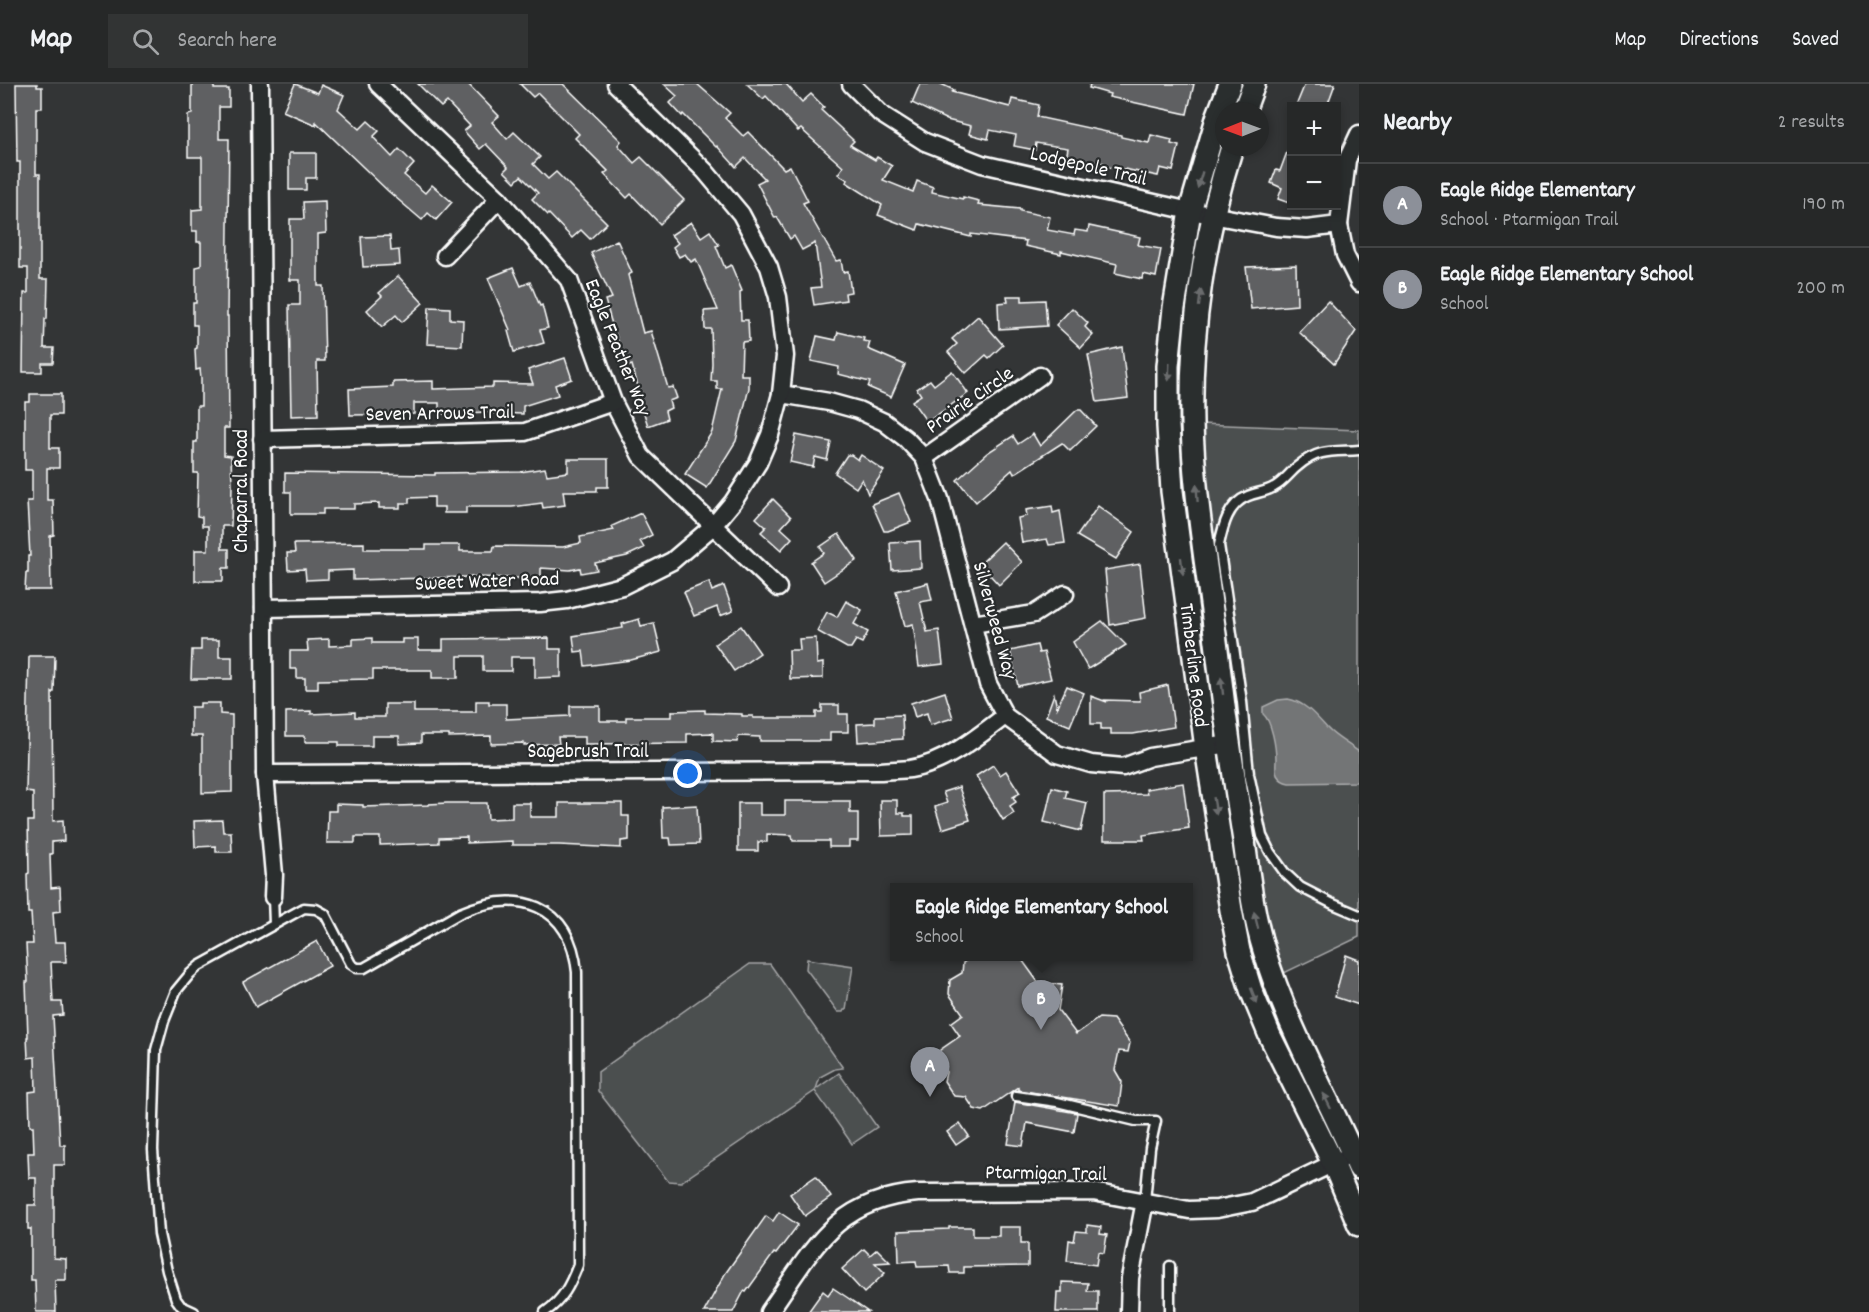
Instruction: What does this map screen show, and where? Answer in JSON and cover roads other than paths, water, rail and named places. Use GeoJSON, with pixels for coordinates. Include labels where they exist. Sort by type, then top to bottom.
{"type":"FeatureCollection","features":[{"type":"Feature","properties":{"kind":"street","name":"Chaparral Road"},"geometry":{"type":"LineString","coordinates":[[260,84],[265,774],[274,875],[273,897]]}},
{"type":"Feature","properties":{"kind":"street","name":"Eagle Feather Way"},"geometry":{"type":"LineString","coordinates":[[378,84],[499,200],[569,280],[613,402],[640,456],[778,588]]}},
{"type":"Feature","properties":{"kind":"street","name":"Sweet Water Road"},"geometry":{"type":"LineString","coordinates":[[264,608],[540,603],[567,600],[622,586],[672,561],[713,526],[733,502],[758,463],[771,435],[781,394],[785,356],[777,297],[769,267],[741,214],[705,171],[616,84]]}},
{"type":"Feature","properties":{"kind":"street","name":"Lodgepole Trail"},"geometry":{"type":"LineString","coordinates":[[851,84],[881,114],[925,142],[982,164],[1276,228],[1308,229],[1339,225]]}},
{"type":"Feature","properties":{"kind":"street","name":"Timberline Road"},"geometry":{"type":"LineString","coordinates":[[1230,84],[1218,115],[1190,211],[1174,308],[1168,366],[1168,426],[1172,491],[1206,748],[1239,951],[1251,990],[1270,1036],[1334,1163],[1359,1226]]}},
{"type":"Feature","properties":{"kind":"street"},"geometry":{"type":"LineString","coordinates":[[1247,102],[1254,84]]}},
{"type":"Feature","properties":{"kind":"street"},"geometry":{"type":"LineString","coordinates":[[1359,134],[1347,160],[1339,225],[1345,255],[1359,284]]}},
{"type":"Feature","properties":{"kind":"street","name":"Timberline Road"},"geometry":{"type":"LineString","coordinates":[[1230,156],[1203,267],[1192,369],[1192,424],[1198,504],[1229,744],[1253,906],[1263,949],[1306,1059],[1357,1157]]}},
{"type":"Feature","properties":{"kind":"street"},"geometry":{"type":"LineString","coordinates":[[445,256],[499,200]]}},
{"type":"Feature","properties":{"kind":"street","name":"Prairie Circle"},"geometry":{"type":"LineString","coordinates":[[924,458],[1041,376]]}},
{"type":"Feature","properties":{"kind":"street","name":"Silverweed Way"},"geometry":{"type":"LineString","coordinates":[[781,394],[829,402],[858,410],[884,422],[924,458],[940,499],[988,684],[1005,716],[1057,754],[1090,764],[1122,767],[1150,757],[1229,744]]}},
{"type":"Feature","properties":{"kind":"street","name":"Seven Arrows Trail"},"geometry":{"type":"LineString","coordinates":[[262,439],[525,432],[613,402]]}},
{"type":"Feature","properties":{"kind":"street"},"geometry":{"type":"LineString","coordinates":[[973,624],[1034,614],[1065,594]]}},
{"type":"Feature","properties":{"kind":"street","name":"Sagebrush Trail"},"geometry":{"type":"LineString","coordinates":[[265,774],[912,769],[972,742],[1005,716]]}},
{"type":"Feature","properties":{"kind":"street","name":"Ptarmigan Trail"},"geometry":{"type":"LineString","coordinates":[[769,1312],[822,1237],[852,1211],[883,1198],[918,1193],[1093,1192],[1190,1210],[1217,1209],[1252,1202],[1334,1163],[1357,1157]]}},
{"type":"Feature","properties":{"kind":"street"},"geometry":{"type":"LineString","coordinates":[[1129,1312],[1130,1278],[1145,1201]]}},
{"type":"Feature","properties":{"kind":"lane"},"geometry":{"type":"LineString","coordinates":[[1359,450],[1333,450],[1313,455],[1273,488],[1245,497],[1227,515],[1219,545],[1242,702],[1249,774],[1262,836],[1285,873],[1300,887],[1359,915]]}},
{"type":"Feature","properties":{"kind":"lane"},"geometry":{"type":"LineString","coordinates":[[273,897],[274,924]]}},
{"type":"Feature","properties":{"kind":"lane"},"geometry":{"type":"LineString","coordinates":[[194,1312],[181,1306],[176,1299],[167,1271],[159,1234],[153,1150],[156,1050],[164,1021],[182,981],[200,966],[304,908],[316,909],[325,914],[351,963],[357,968],[364,968],[460,913],[497,901],[520,901],[534,905],[549,915],[562,927],[576,955],[578,1265],[566,1294],[544,1312]]}},
{"type":"Feature","properties":{"kind":"lane"},"geometry":{"type":"LineString","coordinates":[[1016,1096],[1057,1102],[1136,1120],[1155,1121],[1145,1201]]}},
{"type":"Feature","properties":{"kind":"lane"},"geometry":{"type":"LineString","coordinates":[[1170,1266],[1170,1312]]}},
{"type":"Feature","properties":{"kind":"place","name":"Eagle Ridge Elementary School"},"geometry":{"type":"Point","coordinates":[1041,1030]}},
{"type":"Feature","properties":{"kind":"place","name":"Eagle Ridge Elementary"},"geometry":{"type":"Point","coordinates":[930,1097]}}]}
